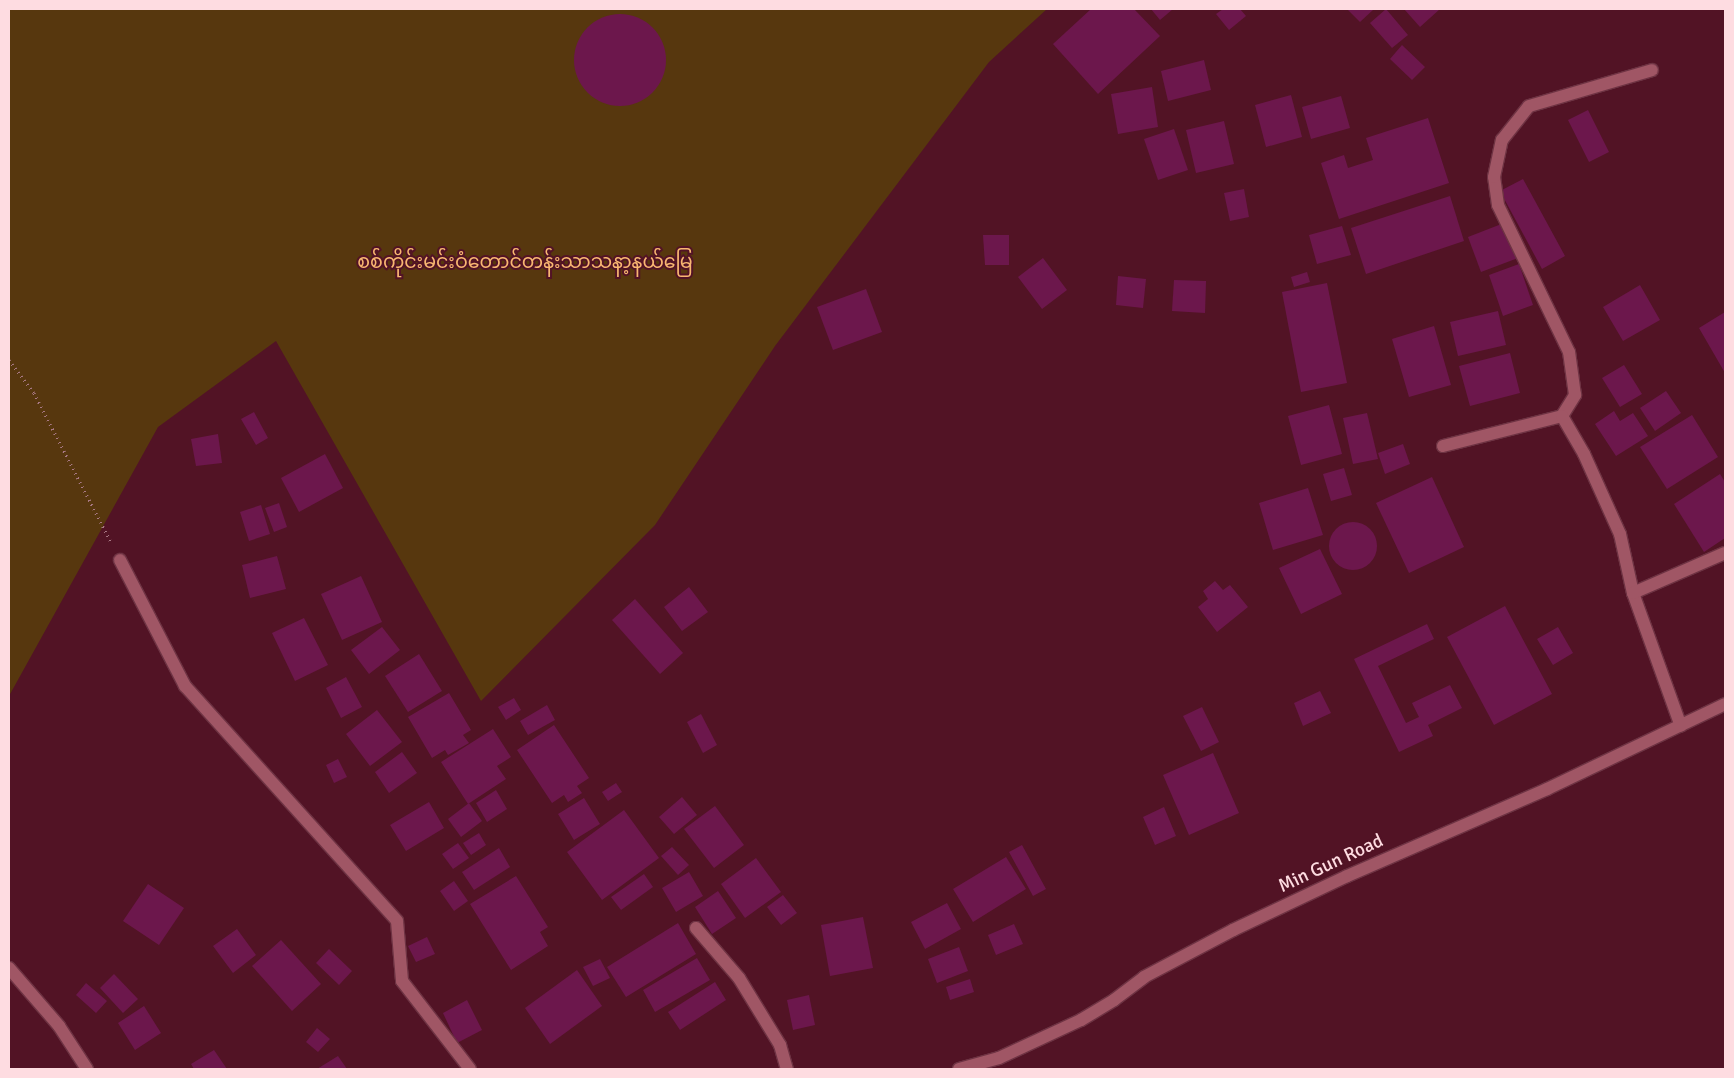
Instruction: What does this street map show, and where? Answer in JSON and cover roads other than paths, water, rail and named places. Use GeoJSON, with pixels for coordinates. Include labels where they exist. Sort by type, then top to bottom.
{"type":"FeatureCollection","features":[{"type":"Feature","properties":{"kind":"street"},"geometry":{"type":"LineString","coordinates":[[1443,446],[1562,416],[1574,395],[1569,352],[1498,204],[1494,177],[1502,140],[1529,106],[1652,70]]}},
{"type":"Feature","properties":{"kind":"street"},"geometry":{"type":"LineString","coordinates":[[1562,416],[1584,454],[1620,534],[1633,593],[1681,726]]}},
{"type":"Feature","properties":{"kind":"street"},"geometry":{"type":"LineString","coordinates":[[1633,593],[1725,553]]}},
{"type":"Feature","properties":{"kind":"street"},"geometry":{"type":"LineString","coordinates":[[120,560],[184,686],[398,921],[402,981],[470,1069]]}},
{"type":"Feature","properties":{"kind":"street","name":"Min Gun Road"},"geometry":{"type":"LineString","coordinates":[[959,1069],[999,1058],[1081,1020],[1114,1000],[1144,977],[1233,930],[1338,880],[1547,789],[1725,704]]}},
{"type":"Feature","properties":{"kind":"street"},"geometry":{"type":"LineString","coordinates":[[696,928],[739,978],[780,1045],[787,1069]]}},
{"type":"Feature","properties":{"kind":"street"},"geometry":{"type":"LineString","coordinates":[[9,968],[59,1026],[87,1069]]}},
{"type":"Feature","properties":{"kind":"park label","name":"စစ်ကိုင်းမင်းဝံတောင်တန်းသာသနာ့နယ်မြေ"},"geometry":{"type":"Point","coordinates":[525,263]}}]}
